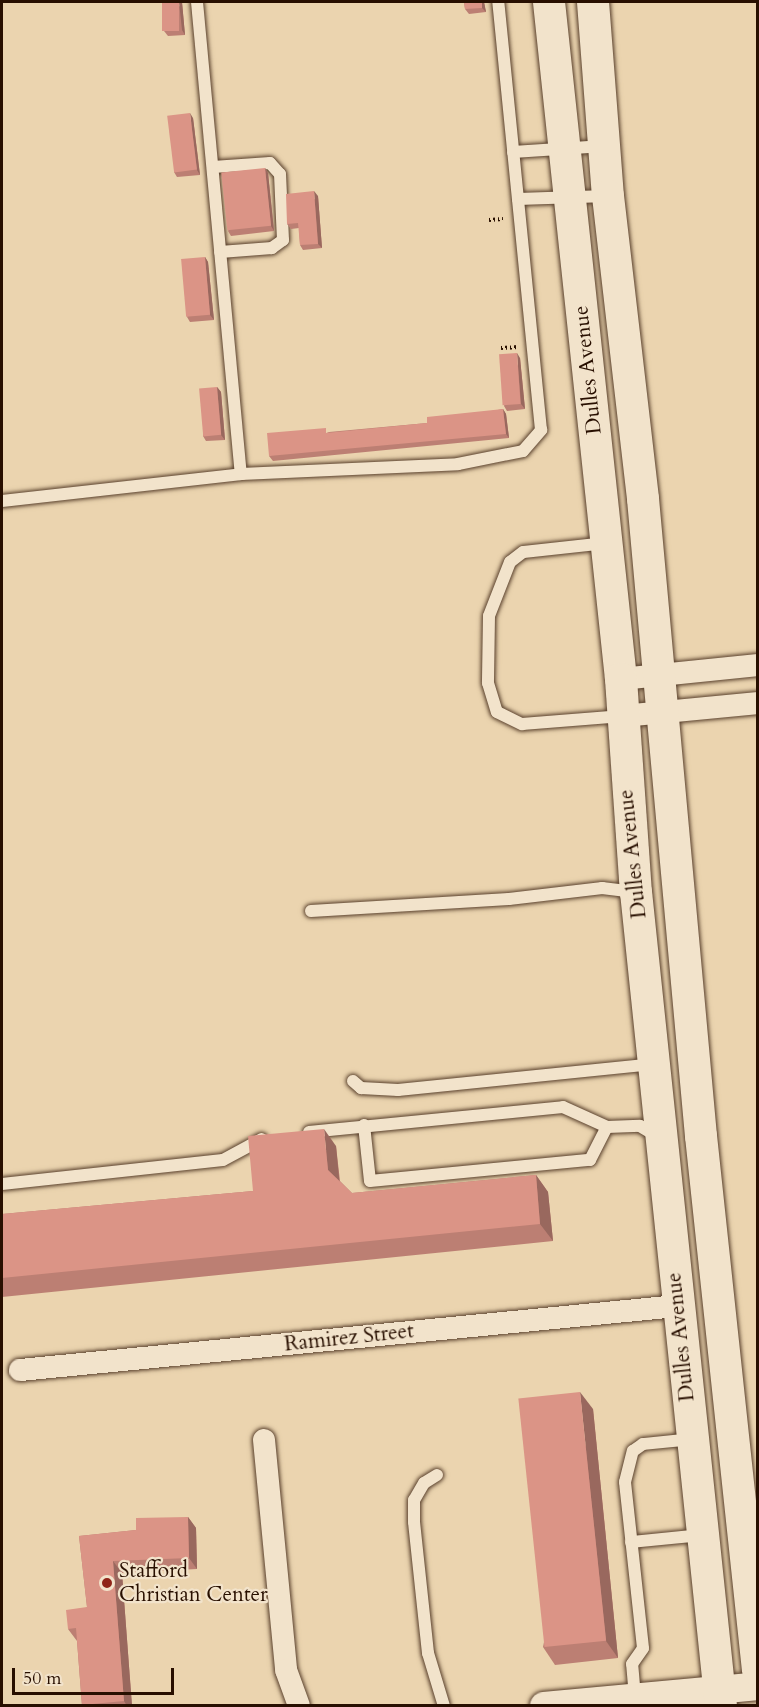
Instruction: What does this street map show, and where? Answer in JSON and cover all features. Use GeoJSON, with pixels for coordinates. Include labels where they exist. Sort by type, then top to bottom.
{"type":"FeatureCollection","features":[{"type":"Feature","properties":{"kind":"main road","name":"Dulles Avenue"},"geometry":{"type":"LineString","coordinates":[[549,2],[621,679],[636,892],[720,1697]]}},
{"type":"Feature","properties":{"kind":"main road","name":"Dulles Avenue"},"geometry":{"type":"LineString","coordinates":[[593,2],[608,196],[643,499],[701,1136],[758,1670]]}},
{"type":"Feature","properties":{"kind":"main road"},"geometry":{"type":"LineString","coordinates":[[662,1139],[701,1136]]}},
{"type":"Feature","properties":{"kind":"street"},"geometry":{"type":"LineString","coordinates":[[621,679],[758,665]]}},
{"type":"Feature","properties":{"kind":"street"},"geometry":{"type":"LineString","coordinates":[[623,716],[758,703]]}},
{"type":"Feature","properties":{"kind":"street","name":"Ramirez Street"},"geometry":{"type":"LineString","coordinates":[[20,1370],[678,1306]]}},
{"type":"Feature","properties":{"kind":"street"},"geometry":{"type":"LineString","coordinates":[[264,1440],[286,1670],[299,1706]]}},
{"type":"Feature","properties":{"kind":"street"},"geometry":{"type":"LineString","coordinates":[[544,1706],[635,1697],[720,1697],[758,1686]]}},
{"type":"Feature","properties":{"kind":"lane"},"geometry":{"type":"LineString","coordinates":[[197,2],[241,474]]}},
{"type":"Feature","properties":{"kind":"lane"},"geometry":{"type":"LineString","coordinates":[[2,501],[241,474],[458,464],[523,451],[541,430],[498,2]]}},
{"type":"Feature","properties":{"kind":"lane"},"geometry":{"type":"LineString","coordinates":[[513,152],[604,146]]}},
{"type":"Feature","properties":{"kind":"lane"},"geometry":{"type":"LineString","coordinates":[[213,167],[270,163],[280,174],[283,240],[272,248],[220,252]]}},
{"type":"Feature","properties":{"kind":"lane"},"geometry":{"type":"LineString","coordinates":[[518,199],[608,196]]}},
{"type":"Feature","properties":{"kind":"lane"},"geometry":{"type":"LineString","coordinates":[[606,543],[524,552],[510,562],[489,616],[488,683],[497,712],[522,724],[623,716]]}},
{"type":"Feature","properties":{"kind":"lane"},"geometry":{"type":"LineString","coordinates":[[311,910],[510,899],[602,888],[636,892]]}},
{"type":"Feature","properties":{"kind":"lane"},"geometry":{"type":"LineString","coordinates":[[353,1081],[361,1088],[398,1090],[654,1064]]}},
{"type":"Feature","properties":{"kind":"lane"},"geometry":{"type":"LineString","coordinates":[[295,1134],[364,1125],[564,1107],[607,1127],[640,1126],[662,1139]]}},
{"type":"Feature","properties":{"kind":"lane"},"geometry":{"type":"LineString","coordinates":[[364,1125],[370,1181],[590,1160],[607,1127]]}},
{"type":"Feature","properties":{"kind":"lane"},"geometry":{"type":"LineString","coordinates":[[2,1184],[223,1160],[261,1139],[272,1137]]}},
{"type":"Feature","properties":{"kind":"lane"},"geometry":{"type":"LineString","coordinates":[[635,1697],[632,1664],[643,1648],[625,1482],[633,1451],[643,1444],[692,1439]]}},
{"type":"Feature","properties":{"kind":"lane"},"geometry":{"type":"LineString","coordinates":[[437,1475],[424,1483],[414,1500],[414,1522],[428,1653],[444,1706]]}},
{"type":"Feature","properties":{"kind":"lane"},"geometry":{"type":"LineString","coordinates":[[631,1542],[703,1535]]}},
{"type":"Feature","properties":{"kind":"building"},"geometry":{"type":"Polygon","coordinates":[[[162,2],[179,2],[179,31],[162,31],[162,2]]]}},
{"type":"Feature","properties":{"kind":"building"},"geometry":{"type":"Polygon","coordinates":[[[464,2],[482,2],[482,8],[465,9],[464,2]]]}},
{"type":"Feature","properties":{"kind":"building"},"geometry":{"type":"Polygon","coordinates":[[[190,113],[197,170],[174,172],[167,116],[190,113]]]}},
{"type":"Feature","properties":{"kind":"building"},"geometry":{"type":"Polygon","coordinates":[[[265,168],[271,226],[227,230],[221,173],[265,168]]]}},
{"type":"Feature","properties":{"kind":"building"},"geometry":{"type":"Polygon","coordinates":[[[314,191],[318,244],[300,245],[298,223],[287,224],[286,194],[314,191]]]}},
{"type":"Feature","properties":{"kind":"building"},"geometry":{"type":"Polygon","coordinates":[[[205,257],[210,315],[186,317],[181,259],[205,257]]]}},
{"type":"Feature","properties":{"kind":"building"},"geometry":{"type":"Polygon","coordinates":[[[517,353],[521,404],[503,405],[499,354],[517,353]]]}},
{"type":"Feature","properties":{"kind":"building"},"geometry":{"type":"Polygon","coordinates":[[[217,387],[221,435],[203,436],[199,389],[217,387]]]}},
{"type":"Feature","properties":{"kind":"building"},"geometry":{"type":"Polygon","coordinates":[[[503,409],[506,434],[269,456],[267,433],[326,428],[326,433],[427,423],[427,417],[503,409]]]}},
{"type":"Feature","properties":{"kind":"building"},"geometry":{"type":"Polygon","coordinates":[[[324,1129],[328,1170],[352,1193],[536,1175],[540,1224],[2,1278],[2,1214],[253,1191],[248,1136],[324,1129]]]}},
{"type":"Feature","properties":{"kind":"building"},"geometry":{"type":"Polygon","coordinates":[[[580,1392],[606,1641],[544,1647],[518,1398],[580,1392]]]}},
{"type":"Feature","properties":{"kind":"building"},"geometry":{"type":"Polygon","coordinates":[[[188,1517],[189,1558],[113,1561],[124,1701],[82,1705],[76,1628],[68,1629],[66,1610],[87,1607],[79,1536],[136,1530],[136,1518],[188,1517]]]}},
{"type":"Feature","properties":{"kind":"place","name":"Stafford Christian Center"},"geometry":{"type":"Point","coordinates":[107,1583]}}]}
